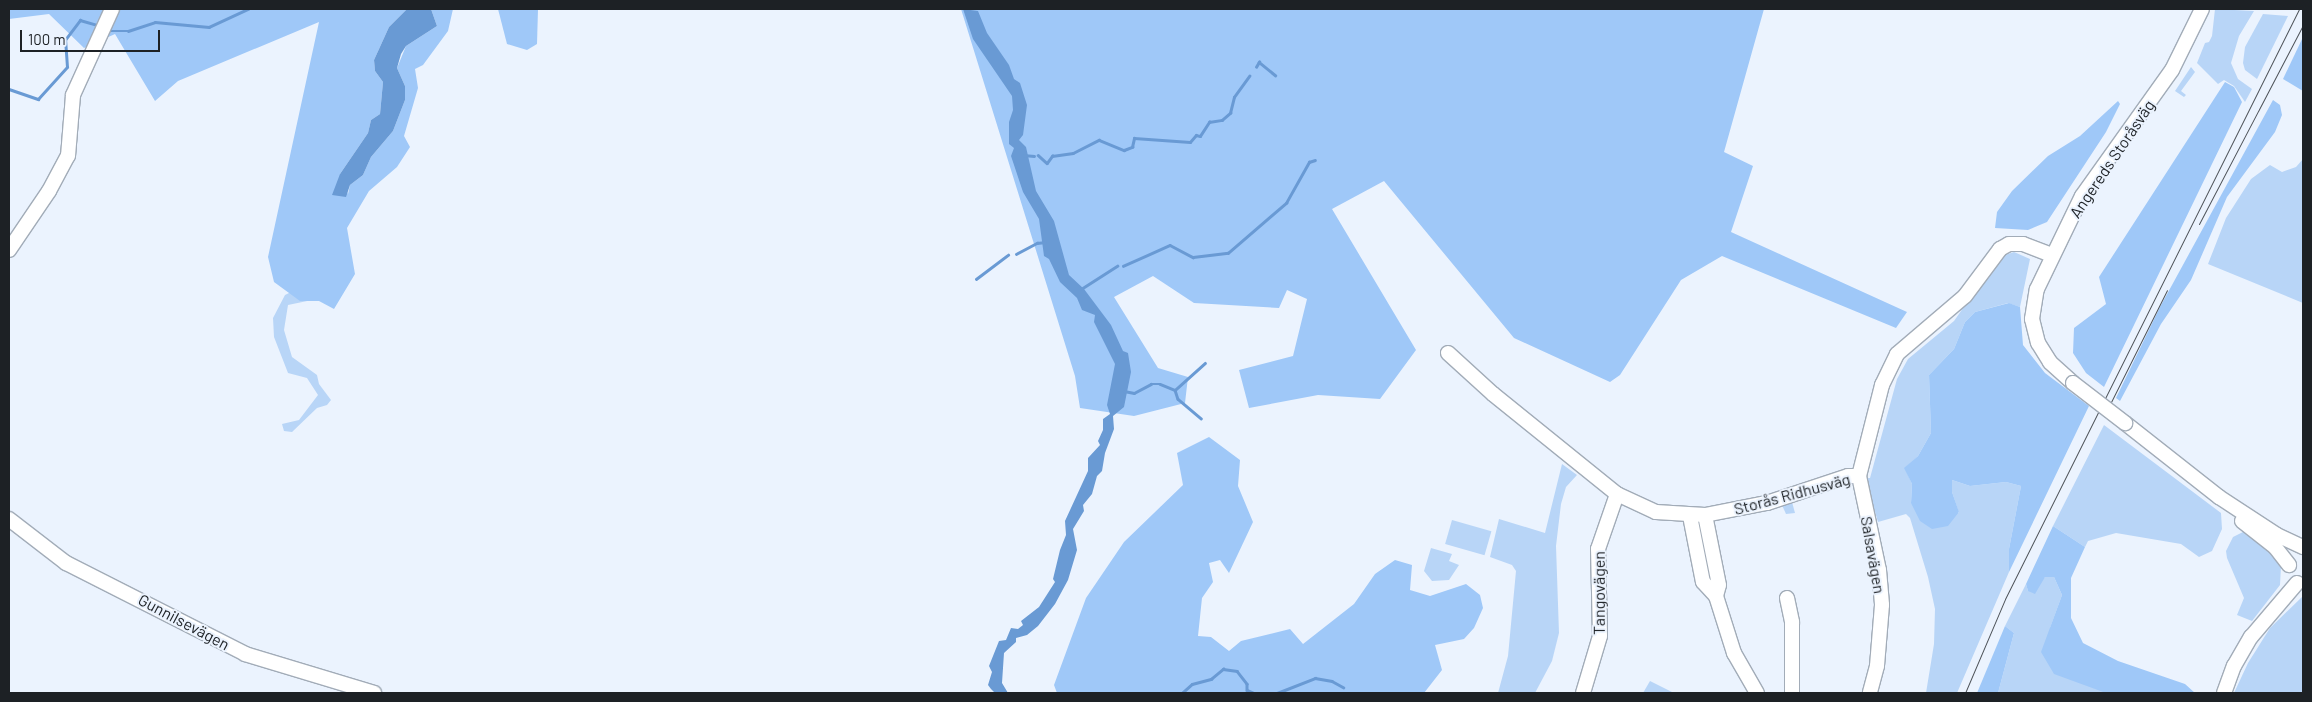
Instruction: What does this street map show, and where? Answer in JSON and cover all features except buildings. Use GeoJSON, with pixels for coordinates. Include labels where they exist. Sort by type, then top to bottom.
{"type":"FeatureCollection","features":[{"type":"Feature","properties":{"kind":"street"},"geometry":{"type":"LineString","coordinates":[[9,250],[49,191],[68,156],[73,95],[112,9]]}},
{"type":"Feature","properties":{"kind":"street","name":"Angereds Storåsväg"},"geometry":{"type":"LineString","coordinates":[[2202,9],[2172,70],[2082,196],[2052,255],[2035,299],[2034,331],[2050,362],[2072,383],[2219,497],[2277,535],[2303,548]]}},
{"type":"Feature","properties":{"kind":"street","name":"Storås Ridhusväg"},"geometry":{"type":"LineString","coordinates":[[1448,353],[1508,406],[1617,494],[1656,512],[1690,516],[1705,515],[1767,503],[1848,476],[1859,476],[1882,385],[1897,354],[1964,296],[2000,249],[2023,244],[2052,255]]}},
{"type":"Feature","properties":{"kind":"street","name":"Salsavägen"},"geometry":{"type":"LineString","coordinates":[[1859,476],[1879,570],[1882,605],[1877,666],[1870,693]]}},
{"type":"Feature","properties":{"kind":"street","name":"Tangovägen"},"geometry":{"type":"LineString","coordinates":[[1583,693],[1591,676],[1600,636],[1598,549],[1617,494]]}},
{"type":"Feature","properties":{"kind":"street","name":"Angereds Storåsväg"},"geometry":{"type":"LineString","coordinates":[[2219,497],[2238,518],[2275,547],[2289,565],[2300,584]]}},
{"type":"Feature","properties":{"kind":"street"},"geometry":{"type":"LineString","coordinates":[[1705,515],[1720,584],[1716,596]]}},
{"type":"Feature","properties":{"kind":"street"},"geometry":{"type":"LineString","coordinates":[[1690,516],[1703,582],[1716,596],[1731,646],[1757,693]]}},
{"type":"Feature","properties":{"kind":"street","name":"Gunnilsevägen"},"geometry":{"type":"LineString","coordinates":[[9,519],[66,562],[245,654],[374,693]]}},
{"type":"Feature","properties":{"kind":"street"},"geometry":{"type":"LineString","coordinates":[[2289,565],[2294,554],[2303,548]]}},
{"type":"Feature","properties":{"kind":"street"},"geometry":{"type":"LineString","coordinates":[[2224,693],[2234,666],[2251,637],[2300,584]]}},
{"type":"Feature","properties":{"kind":"street"},"geometry":{"type":"LineString","coordinates":[[1787,598],[1792,622],[1792,693]]}},
{"type":"Feature","properties":{"kind":"shaded area"},"geometry":{"type":"Polygon","coordinates":[[[9,9],[407,9],[389,27],[374,60],[375,71],[383,82],[380,114],[371,120],[368,133],[340,174],[348,194],[350,185],[363,175],[371,157],[393,131],[405,100],[405,86],[397,68],[406,46],[437,26],[431,9],[453,9],[448,31],[423,65],[415,69],[418,88],[404,136],[410,147],[397,167],[369,191],[347,228],[355,274],[334,309],[319,301],[300,301],[274,282],[268,257],[319,22],[178,81],[155,101],[115,34],[84,48],[49,14],[9,19],[9,9]]]}},
{"type":"Feature","properties":{"kind":"shaded area"},"geometry":{"type":"Polygon","coordinates":[[[407,9],[431,9],[437,26],[406,46],[401,54],[397,68],[405,86],[405,100],[393,131],[371,157],[363,175],[350,185],[346,197],[332,195],[340,174],[368,133],[371,120],[380,114],[383,82],[375,71],[374,60],[389,27],[407,9]]]}},
{"type":"Feature","properties":{"kind":"shaded area"},"geometry":{"type":"Polygon","coordinates":[[[498,9],[538,9],[537,44],[527,50],[507,44],[498,9]]]}},
{"type":"Feature","properties":{"kind":"shaded area"},"geometry":{"type":"Polygon","coordinates":[[[961,9],[1764,9],[1724,152],[1753,166],[1731,232],[1907,312],[1896,328],[1722,256],[1681,280],[1620,375],[1610,382],[1514,338],[1384,181],[1332,209],[1416,350],[1380,399],[1318,395],[1249,408],[1239,370],[1293,356],[1307,299],[1287,290],[1279,308],[1194,303],[1153,276],[1114,297],[1158,368],[1188,377],[1185,403],[1134,416],[1080,408],[1075,376],[961,9]]]}},
{"type":"Feature","properties":{"kind":"shaded area"},"geometry":{"type":"Polygon","coordinates":[[[963,9],[978,11],[987,33],[1009,65],[1014,79],[1020,83],[1027,105],[1023,135],[1019,140],[1026,147],[1036,191],[1054,221],[1069,275],[1084,289],[1111,325],[1123,351],[1128,353],[1131,372],[1124,407],[1113,416],[1114,429],[1105,453],[1102,471],[1097,476],[1092,494],[1083,505],[1084,511],[1073,529],[1077,550],[1068,580],[1055,604],[1038,626],[1027,635],[1016,638],[1016,642],[1004,653],[1002,683],[1008,693],[995,693],[988,685],[992,672],[989,666],[999,641],[1006,640],[1011,628],[1018,629],[1023,625],[1021,621],[1039,607],[1055,582],[1053,579],[1060,550],[1066,535],[1065,521],[1088,471],[1088,458],[1100,445],[1098,441],[1103,430],[1103,419],[1110,414],[1107,405],[1115,364],[1094,322],[1095,315],[1082,310],[1077,298],[1060,282],[1049,259],[1044,256],[1039,219],[1023,192],[1011,156],[1014,148],[1009,144],[1009,122],[1013,110],[1012,96],[973,39],[963,9]]]}},
{"type":"Feature","properties":{"kind":"shaded area"},"geometry":{"type":"Polygon","coordinates":[[[2215,9],[2254,11],[2239,36],[2231,63],[2238,79],[2252,89],[2245,102],[2234,86],[2224,80],[2218,84],[2197,63],[2205,43],[2209,42],[2212,36],[2215,9]]]}},
{"type":"Feature","properties":{"kind":"shaded area"},"geometry":{"type":"Polygon","coordinates":[[[2263,14],[2288,16],[2257,79],[2245,70],[2243,63],[2245,47],[2263,14]]]}},
{"type":"Feature","properties":{"kind":"shaded area"},"geometry":{"type":"Polygon","coordinates":[[[2303,37],[2303,91],[2283,79],[2303,37]]]}},
{"type":"Feature","properties":{"kind":"shaded area"},"geometry":{"type":"Polygon","coordinates":[[[2191,67],[2195,72],[2181,91],[2186,95],[2184,97],[2175,91],[2191,67]]]}},
{"type":"Feature","properties":{"kind":"shaded area"},"geometry":{"type":"Polygon","coordinates":[[[2225,82],[2234,87],[2242,102],[2104,387],[2086,373],[2073,353],[2074,328],[2106,304],[2099,277],[2225,82]]]}},
{"type":"Feature","properties":{"kind":"shaded area"},"geometry":{"type":"Polygon","coordinates":[[[2273,100],[2280,105],[2282,115],[2275,132],[2227,197],[2191,280],[2161,324],[2120,401],[2116,398],[2160,307],[2273,100]]]}},
{"type":"Feature","properties":{"kind":"shaded area"},"geometry":{"type":"Polygon","coordinates":[[[2118,101],[2120,104],[2106,132],[2047,222],[2028,230],[1995,228],[1997,212],[2012,191],[2048,156],[2080,136],[2118,101]]]}},
{"type":"Feature","properties":{"kind":"shaded area"},"geometry":{"type":"Polygon","coordinates":[[[2303,159],[2303,303],[2208,264],[2226,218],[2251,179],[2270,165],[2282,172],[2296,167],[2303,159]]]}},
{"type":"Feature","properties":{"kind":"shaded area"},"geometry":{"type":"Polygon","coordinates":[[[2014,252],[2030,259],[2020,307],[2008,303],[1975,312],[1965,322],[1954,349],[1929,375],[1931,433],[1918,456],[1905,468],[1912,484],[1911,503],[1959,513],[1952,492],[1952,480],[1970,486],[2006,482],[2021,486],[2009,549],[2009,572],[1957,693],[1926,693],[1934,644],[1935,609],[1928,577],[1910,518],[1906,514],[1878,522],[1865,478],[1870,478],[1897,379],[1908,359],[1954,321],[1999,257],[2014,252]]]}},
{"type":"Feature","properties":{"kind":"shaded area"},"geometry":{"type":"Polygon","coordinates":[[[291,292],[312,300],[288,305],[284,330],[292,357],[317,375],[319,384],[331,400],[327,405],[317,408],[292,432],[284,431],[282,424],[299,420],[318,395],[307,378],[288,373],[274,337],[273,318],[285,295],[291,292]]]}},
{"type":"Feature","properties":{"kind":"shaded area"},"geometry":{"type":"Polygon","coordinates":[[[2009,303],[2020,307],[2023,345],[2045,373],[2089,406],[2009,572],[2009,549],[2021,486],[2006,482],[1970,486],[1952,480],[1952,492],[1959,512],[1948,526],[1932,529],[1920,521],[1911,503],[1912,484],[1904,468],[1918,456],[1931,433],[1929,375],[1954,349],[1965,322],[1975,312],[2009,303]]]}},
{"type":"Feature","properties":{"kind":"shaded area"},"geometry":{"type":"Polygon","coordinates":[[[2104,425],[2221,513],[2222,529],[2212,551],[2199,557],[2181,544],[2116,533],[2088,541],[2085,547],[2053,526],[2104,425]]]}},
{"type":"Feature","properties":{"kind":"shaded area"},"geometry":{"type":"Polygon","coordinates":[[[1209,437],[1240,460],[1238,486],[1253,522],[1229,573],[1220,560],[1209,563],[1213,582],[1202,598],[1198,636],[1211,637],[1229,651],[1241,641],[1290,629],[1303,644],[1354,604],[1375,574],[1395,560],[1412,565],[1410,590],[1430,596],[1466,584],[1480,595],[1483,608],[1474,628],[1464,639],[1435,645],[1442,670],[1424,693],[1057,693],[1054,685],[1086,598],[1124,542],[1183,485],[1177,453],[1209,437]]]}},
{"type":"Feature","properties":{"kind":"shaded area"},"geometry":{"type":"Polygon","coordinates":[[[1562,464],[1577,475],[1566,487],[1561,504],[1556,546],[1559,633],[1552,661],[1535,693],[1498,693],[1508,656],[1516,571],[1512,565],[1490,557],[1499,519],[1545,533],[1562,464]]]}},
{"type":"Feature","properties":{"kind":"shaded area"},"geometry":{"type":"Polygon","coordinates":[[[1792,502],[1795,513],[1786,514],[1782,505],[1792,502]]]}},
{"type":"Feature","properties":{"kind":"shaded area"},"geometry":{"type":"Polygon","coordinates":[[[1452,520],[1491,531],[1485,555],[1445,544],[1452,520]]]}},
{"type":"Feature","properties":{"kind":"shaded area"},"geometry":{"type":"Polygon","coordinates":[[[2053,526],[2085,547],[2071,578],[2071,618],[2083,643],[2118,661],[2185,684],[2195,693],[2106,693],[2054,674],[2041,652],[2062,595],[2054,577],[2045,577],[2035,594],[2028,591],[2026,584],[2053,526]]]}},
{"type":"Feature","properties":{"kind":"shaded area"},"geometry":{"type":"Polygon","coordinates":[[[2243,532],[2250,534],[2278,558],[2281,566],[2280,585],[2252,621],[2237,615],[2244,598],[2227,558],[2226,551],[2233,537],[2243,532]]]}},
{"type":"Feature","properties":{"kind":"shaded area"},"geometry":{"type":"Polygon","coordinates":[[[1431,548],[1452,554],[1449,561],[1459,565],[1449,580],[1432,581],[1424,571],[1431,548]]]}},
{"type":"Feature","properties":{"kind":"shaded area"},"geometry":{"type":"Polygon","coordinates":[[[2045,577],[2054,577],[2062,595],[2050,628],[2106,693],[1998,693],[2014,633],[2005,626],[2026,584],[2028,591],[2045,577]]]}},
{"type":"Feature","properties":{"kind":"shaded area"},"geometry":{"type":"Polygon","coordinates":[[[2303,596],[2303,693],[2234,693],[2248,663],[2270,628],[2303,596]]]}},
{"type":"Feature","properties":{"kind":"shaded area"},"geometry":{"type":"Polygon","coordinates":[[[2005,626],[2014,633],[1998,693],[1977,693],[2005,626]]]}},
{"type":"Feature","properties":{"kind":"shaded area"},"geometry":{"type":"Polygon","coordinates":[[[1650,681],[1674,693],[1643,693],[1650,681]]]}},
{"type":"Feature","properties":{"kind":"waterway"},"geometry":{"type":"LineString","coordinates":[[110,31],[128,31],[155,22],[209,27],[248,9]]}},
{"type":"Feature","properties":{"kind":"waterway"},"geometry":{"type":"LineString","coordinates":[[9,89],[38,99],[67,67],[65,40],[80,20],[97,25]]}},
{"type":"Feature","properties":{"kind":"waterway"},"geometry":{"type":"LineString","coordinates":[[1256,67],[1259,62],[1275,75]]}},
{"type":"Feature","properties":{"kind":"waterway"},"geometry":{"type":"LineString","coordinates":[[1038,155],[1047,163],[1052,156],[1073,153],[1099,140],[1124,150],[1132,147],[1134,138],[1190,142],[1196,135],[1200,136],[1209,122],[1222,120],[1230,113],[1234,97],[1249,76]]}},
{"type":"Feature","properties":{"kind":"waterway"},"geometry":{"type":"LineString","coordinates":[[1023,155],[1034,156]]}},
{"type":"Feature","properties":{"kind":"waterway"},"geometry":{"type":"LineString","coordinates":[[1123,266],[1170,245],[1193,257],[1228,253],[1286,203],[1309,162],[1315,160]]}},
{"type":"Feature","properties":{"kind":"waterway"},"geometry":{"type":"LineString","coordinates":[[1016,254],[1037,243],[1045,242]]}},
{"type":"Feature","properties":{"kind":"waterway"},"geometry":{"type":"LineString","coordinates":[[976,279],[1008,255]]}},
{"type":"Feature","properties":{"kind":"waterway"},"geometry":{"type":"LineString","coordinates":[[1081,289],[1117,266]]}},
{"type":"Feature","properties":{"kind":"waterway"},"geometry":{"type":"LineString","coordinates":[[1175,390],[1205,363]]}},
{"type":"Feature","properties":{"kind":"waterway"},"geometry":{"type":"LineString","coordinates":[[1124,391],[1134,393],[1151,384],[1160,384],[1175,390]]}},
{"type":"Feature","properties":{"kind":"waterway"},"geometry":{"type":"LineString","coordinates":[[1175,390],[1178,399],[1201,418]]}},
{"type":"Feature","properties":{"kind":"waterway"},"geometry":{"type":"LineString","coordinates":[[1182,693],[1192,684],[1211,679],[1223,669],[1237,671],[1247,684],[1247,690],[1254,693]]}},
{"type":"Feature","properties":{"kind":"waterway"},"geometry":{"type":"LineString","coordinates":[[1277,693],[1315,678],[1332,681],[1343,687]]}},
{"type":"Feature","properties":{"kind":"tram line"},"geometry":{"type":"LineString","coordinates":[[1965,693],[2005,599],[2299,9]]}},
{"type":"Feature","properties":{"kind":"tram line"},"geometry":{"type":"LineString","coordinates":[[2199,224],[2303,25]]}},
{"type":"Feature","properties":{"kind":"tram line"},"geometry":{"type":"LineString","coordinates":[[2111,402],[2167,290]]}}]}
